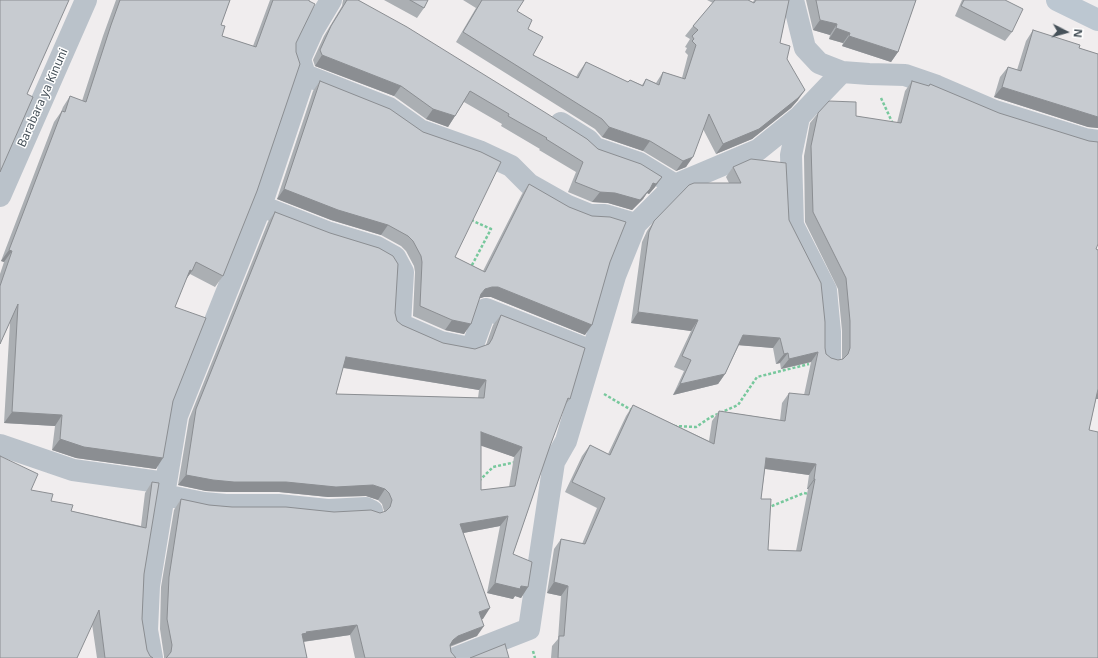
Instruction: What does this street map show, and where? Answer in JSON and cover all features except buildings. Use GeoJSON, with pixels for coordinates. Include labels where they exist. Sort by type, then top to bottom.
{"type":"FeatureCollection","features":[{"type":"Feature","properties":{"kind":"main road"},"geometry":{"type":"LineString","coordinates":[[1057,0],[1098,20]]}},
{"type":"Feature","properties":{"kind":"street"},"geometry":{"type":"LineString","coordinates":[[152,658],[148,630],[149,586],[177,416],[261,206],[305,76],[300,59],[313,30],[331,0]]}},
{"type":"Feature","properties":{"kind":"street"},"geometry":{"type":"LineString","coordinates":[[794,0],[804,48],[819,63],[842,72],[905,75],[937,86],[995,111],[1085,139],[1098,141]]}},
{"type":"Feature","properties":{"kind":"street","name":"Barabara ya Kinuni"},"geometry":{"type":"LineString","coordinates":[[1,189],[79,2]]}},
{"type":"Feature","properties":{"kind":"street"},"geometry":{"type":"LineString","coordinates":[[455,658],[528,629],[554,462],[566,441],[615,276],[636,224],[675,185],[758,150],[799,117],[842,72]]}},
{"type":"Feature","properties":{"kind":"street"},"geometry":{"type":"LineString","coordinates":[[305,76],[389,108],[420,130],[480,151],[511,166],[530,184],[568,206],[590,215],[605,215],[636,224]]}},
{"type":"Feature","properties":{"kind":"street"},"geometry":{"type":"LineString","coordinates":[[546,113],[588,140],[594,148],[639,163],[675,185]]}},
{"type":"Feature","properties":{"kind":"street"},"geometry":{"type":"LineString","coordinates":[[799,117],[791,155],[793,225],[826,290],[830,332],[830,358]]}},
{"type":"Feature","properties":{"kind":"street"},"geometry":{"type":"LineString","coordinates":[[261,206],[327,232],[377,247],[395,257],[403,272],[400,324],[441,342],[465,347],[473,345],[486,309],[592,351]]}},
{"type":"Feature","properties":{"kind":"street"},"geometry":{"type":"LineString","coordinates":[[0,445],[73,470],[165,489],[211,504],[279,505],[328,510],[366,508],[372,511]]}},
{"type":"Feature","properties":{"kind":"path"},"geometry":{"type":"LineString","coordinates":[[869,74],[895,127]]}},
{"type":"Feature","properties":{"kind":"path"},"geometry":{"type":"LineString","coordinates":[[465,217],[491,229],[471,268]]}},
{"type":"Feature","properties":{"kind":"path"},"geometry":{"type":"LineString","coordinates":[[672,426],[696,428],[711,417],[738,404],[757,377],[828,360],[830,358]]}},
{"type":"Feature","properties":{"kind":"path"},"geometry":{"type":"LineString","coordinates":[[583,382],[636,413]]}},
{"type":"Feature","properties":{"kind":"path"},"geometry":{"type":"LineString","coordinates":[[475,485],[493,467],[523,461]]}},
{"type":"Feature","properties":{"kind":"path"},"geometry":{"type":"LineString","coordinates":[[766,509],[804,493],[811,494]]}}]}
